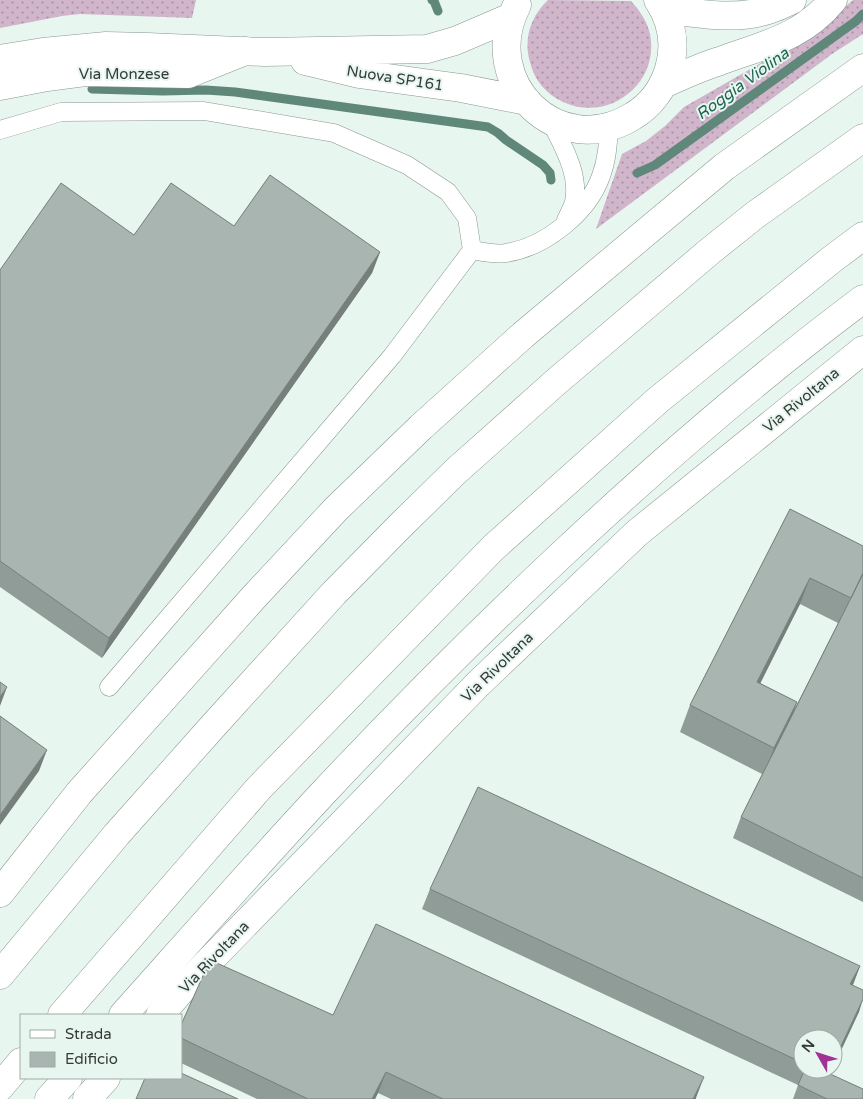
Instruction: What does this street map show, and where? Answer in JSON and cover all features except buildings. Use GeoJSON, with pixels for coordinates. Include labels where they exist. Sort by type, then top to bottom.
{"type":"FeatureCollection","features":[{"type":"Feature","properties":{"kind":"main road","name":"Nuova SP161"},"geometry":{"type":"LineString","coordinates":[[661,5],[721,15],[742,15],[772,9],[792,0]]}},
{"type":"Feature","properties":{"kind":"main road"},"geometry":{"type":"LineString","coordinates":[[663,84],[712,63],[792,35],[818,17],[833,0]]}},
{"type":"Feature","properties":{"kind":"main road","name":"Nuova SP161"},"geometry":{"type":"LineString","coordinates":[[515,8],[507,32],[506,46],[508,63],[514,83],[527,101],[550,120],[578,129],[600,129],[626,121],[640,112],[650,103],[663,84],[670,64],[672,45],[670,26],[661,5]]}},
{"type":"Feature","properties":{"kind":"main road","name":"Nuova SP161"},"geometry":{"type":"LineString","coordinates":[[7,56],[127,46],[255,52],[427,49],[455,41],[515,8]]}},
{"type":"Feature","properties":{"kind":"main road","name":"Nuova SP161"},"geometry":{"type":"LineString","coordinates":[[255,52],[359,74],[461,88],[527,101]]}},
{"type":"Feature","properties":{"kind":"main road","name":"Via Monzese"},"geometry":{"type":"LineString","coordinates":[[0,86],[85,72],[188,74],[255,52]]}},
{"type":"Feature","properties":{"kind":"main road"},"geometry":{"type":"LineString","coordinates":[[0,893],[79,793],[247,604],[336,509],[421,427],[523,335],[693,192],[724,167],[863,68]]}},
{"type":"Feature","properties":{"kind":"main road"},"geometry":{"type":"LineString","coordinates":[[0,975],[118,834],[214,725],[334,594],[456,471],[557,380],[710,251],[755,215],[863,138]]}},
{"type":"Feature","properties":{"kind":"main road"},"geometry":{"type":"LineString","coordinates":[[63,1014],[260,788],[493,548],[658,400],[863,236]]}},
{"type":"Feature","properties":{"kind":"main road"},"geometry":{"type":"LineString","coordinates":[[125,1014],[325,791],[451,660],[590,528],[690,438],[863,299]]}},
{"type":"Feature","properties":{"kind":"main road","name":"Via Rivoltana"},"geometry":{"type":"LineString","coordinates":[[161,1014],[184,987],[478,684],[622,547],[657,516],[863,350]]}},
{"type":"Feature","properties":{"kind":"main road"},"geometry":{"type":"LineString","coordinates":[[0,1087],[20,1063]]}},
{"type":"Feature","properties":{"kind":"main road"},"geometry":{"type":"LineString","coordinates":[[50,1099],[67,1079]]}},
{"type":"Feature","properties":{"kind":"main road"},"geometry":{"type":"LineString","coordinates":[[87,1099],[105,1079]]}},
{"type":"Feature","properties":{"kind":"lane"},"geometry":{"type":"LineString","coordinates":[[0,130],[61,112],[204,111],[334,133],[407,165],[448,192],[467,218],[472,250],[392,356],[109,687]]}},
{"type":"Feature","properties":{"kind":"lane"},"geometry":{"type":"LineString","coordinates":[[550,120],[568,157],[573,175],[573,202],[563,226]]}},
{"type":"Feature","properties":{"kind":"lane"},"geometry":{"type":"LineString","coordinates":[[472,250],[506,253],[518,250],[539,242],[575,216],[598,183],[606,160],[609,127]]}},
{"type":"Feature","properties":{"kind":"shaded area"},"geometry":{"type":"Polygon","coordinates":[[[0,0],[196,0],[192,18],[80,14],[0,28],[0,0]]]}},
{"type":"Feature","properties":{"kind":"shaded area"},"geometry":{"type":"Polygon","coordinates":[[[548,0],[631,1],[643,16],[649,29],[651,52],[647,69],[639,83],[627,95],[613,103],[597,107],[580,107],[563,102],[546,91],[534,75],[527,45],[533,21],[548,0]]]}},
{"type":"Feature","properties":{"kind":"shaded area"},"geometry":{"type":"Polygon","coordinates":[[[853,0],[863,0],[863,34],[832,54],[596,229],[622,154],[646,141],[684,107],[803,39],[853,0]]]}},
{"type":"Feature","properties":{"kind":"waterway","name":"Roggia Violina"},"geometry":{"type":"LineString","coordinates":[[432,0],[438,11]]}},
{"type":"Feature","properties":{"kind":"waterway","name":"Roggia Violina"},"geometry":{"type":"LineString","coordinates":[[637,173],[655,165],[856,21],[863,14]]}},
{"type":"Feature","properties":{"kind":"waterway"},"geometry":{"type":"LineString","coordinates":[[92,89],[235,92],[488,127],[543,165],[550,173],[551,180]]}}]}
